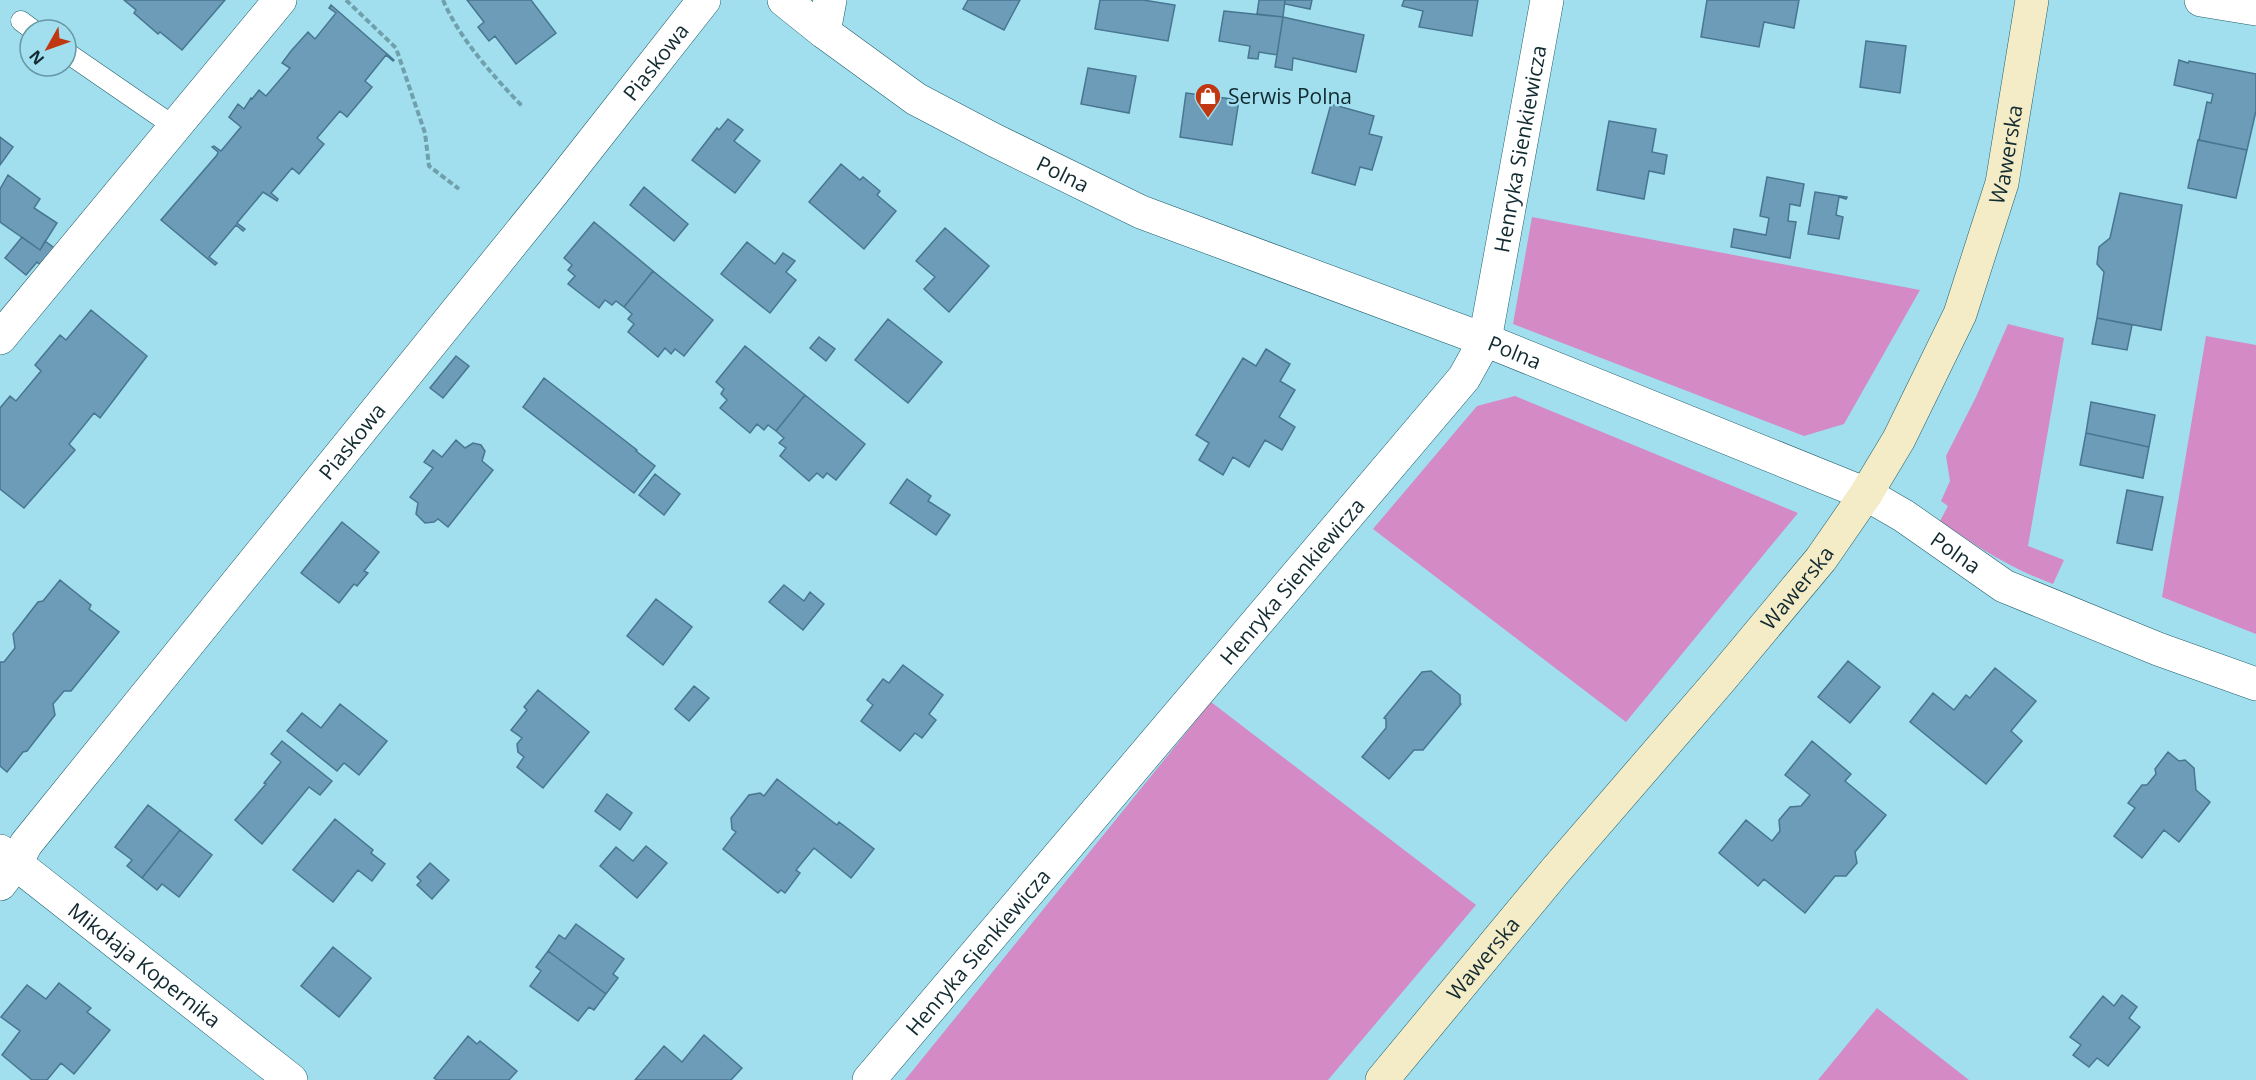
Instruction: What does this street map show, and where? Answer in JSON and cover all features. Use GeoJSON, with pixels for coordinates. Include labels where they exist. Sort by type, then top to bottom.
{"type":"FeatureCollection","features":[{"type":"Feature","properties":{"kind":"street"},"geometry":{"type":"LineString","coordinates":[[0,338],[280,0]]}},
{"type":"Feature","properties":{"kind":"street","name":"Piaskowa"},"geometry":{"type":"LineString","coordinates":[[5,866],[26,844],[554,191],[704,0]]}},
{"type":"Feature","properties":{"kind":"street","name":"Polna"},"geometry":{"type":"LineString","coordinates":[[784,0],[916,99],[1141,212],[1485,340],[1866,494],[1904,516],[2004,586],[2158,649],[2256,684]]}},
{"type":"Feature","properties":{"kind":"street"},"geometry":{"type":"LineString","coordinates":[[824,32],[830,0]]}},
{"type":"Feature","properties":{"kind":"street","name":"Henryka Sienkiewicza"},"geometry":{"type":"LineString","coordinates":[[869,1080],[1464,378],[1485,340],[1547,0]]}},
{"type":"Feature","properties":{"kind":"street","name":"Wawerska"},"geometry":{"type":"LineString","coordinates":[[1382,1080],[1556,870],[1821,559],[1866,494],[1899,439],[1960,314],[2002,183],[2032,0]]}},
{"type":"Feature","properties":{"kind":"street"},"geometry":{"type":"LineString","coordinates":[[2201,0],[2256,9]]}},
{"type":"Feature","properties":{"kind":"street","name":"Mikołaja Kopernika"},"geometry":{"type":"LineString","coordinates":[[5,866],[291,1080]]}},
{"type":"Feature","properties":{"kind":"lane"},"geometry":{"type":"LineString","coordinates":[[78,60],[175,127]]}},
{"type":"Feature","properties":{"kind":"path"},"geometry":{"type":"LineString","coordinates":[[346,0],[396,48],[425,133],[429,166],[459,189]]}},
{"type":"Feature","properties":{"kind":"path"},"geometry":{"type":"LineString","coordinates":[[443,0],[451,18],[502,85],[522,106]]}},
{"type":"Feature","properties":{"kind":"shaded area"},"geometry":{"type":"Polygon","coordinates":[[[1532,217],[1920,290],[1844,424],[1804,436],[1513,324],[1532,217]]]}},
{"type":"Feature","properties":{"kind":"shaded area"},"geometry":{"type":"Polygon","coordinates":[[[2008,324],[2064,338],[2028,546],[2064,560],[2053,584],[1994,556],[1940,521],[1948,506],[1941,501],[1950,481],[1946,456],[1976,397],[2008,324]]]}},
{"type":"Feature","properties":{"kind":"shaded area"},"geometry":{"type":"Polygon","coordinates":[[[2206,336],[2256,345],[2256,634],[2162,597],[2206,336]]]}},
{"type":"Feature","properties":{"kind":"shaded area"},"geometry":{"type":"Polygon","coordinates":[[[1515,396],[1798,513],[1626,722],[1373,529],[1477,406],[1515,396]]]}},
{"type":"Feature","properties":{"kind":"shaded area"},"geometry":{"type":"Polygon","coordinates":[[[1211,702],[1476,905],[1328,1080],[905,1080],[1211,702]]]}},
{"type":"Feature","properties":{"kind":"shaded area"},"geometry":{"type":"Polygon","coordinates":[[[1877,1008],[1969,1080],[1818,1080],[1877,1008]]]}},
{"type":"Feature","properties":{"kind":"building"},"geometry":{"type":"Polygon","coordinates":[[[124,0],[225,0],[182,50],[160,32],[158,34],[134,13],[136,10],[124,0]]]}},
{"type":"Feature","properties":{"kind":"building"},"geometry":{"type":"Polygon","coordinates":[[[467,0],[531,0],[556,33],[516,64],[495,36],[489,41],[478,27],[484,22],[467,0]]]}},
{"type":"Feature","properties":{"kind":"building"},"geometry":{"type":"Polygon","coordinates":[[[968,0],[1020,0],[1004,30],[963,9],[968,0]]]}},
{"type":"Feature","properties":{"kind":"building"},"geometry":{"type":"Polygon","coordinates":[[[1100,0],[1143,0],[1175,5],[1168,41],[1095,29],[1100,0]]]}},
{"type":"Feature","properties":{"kind":"building"},"geometry":{"type":"Polygon","coordinates":[[[1259,0],[1285,0],[1283,17],[1257,14],[1259,0]]]}},
{"type":"Feature","properties":{"kind":"building"},"geometry":{"type":"Polygon","coordinates":[[[1285,0],[1312,0],[1310,9],[1285,4],[1285,0]]]}},
{"type":"Feature","properties":{"kind":"building"},"geometry":{"type":"Polygon","coordinates":[[[1404,0],[1478,0],[1472,36],[1419,27],[1423,11],[1402,6],[1404,0]]]}},
{"type":"Feature","properties":{"kind":"building"},"geometry":{"type":"Polygon","coordinates":[[[1707,0],[1799,0],[1794,28],[1764,22],[1759,47],[1701,37],[1707,0]]]}},
{"type":"Feature","properties":{"kind":"building"},"geometry":{"type":"Polygon","coordinates":[[[331,5],[394,60],[386,55],[365,81],[372,87],[347,117],[340,111],[317,138],[324,144],[299,174],[292,168],[271,193],[278,199],[277,201],[263,192],[237,223],[245,229],[243,231],[236,225],[209,257],[217,263],[215,265],[161,220],[217,155],[218,152],[212,147],[221,151],[241,127],[229,117],[238,104],[244,109],[259,90],[266,96],[290,68],[282,63],[291,51],[308,32],[315,39],[336,13],[329,8],[331,5]]]}},
{"type":"Feature","properties":{"kind":"building"},"geometry":{"type":"Polygon","coordinates":[[[1224,11],[1283,17],[1277,55],[1259,52],[1258,59],[1248,58],[1250,46],[1219,41],[1224,11]]]}},
{"type":"Feature","properties":{"kind":"building"},"geometry":{"type":"Polygon","coordinates":[[[1283,17],[1364,35],[1356,72],[1293,58],[1292,70],[1275,67],[1283,17]]]}},
{"type":"Feature","properties":{"kind":"building"},"geometry":{"type":"Polygon","coordinates":[[[1866,41],[1906,46],[1900,93],[1860,87],[1866,41]]]}},
{"type":"Feature","properties":{"kind":"building"},"geometry":{"type":"Polygon","coordinates":[[[2179,60],[2256,74],[2256,111],[2247,150],[2199,140],[2207,102],[2211,103],[2213,94],[2174,85],[2179,60]]]}},
{"type":"Feature","properties":{"kind":"building"},"geometry":{"type":"Polygon","coordinates":[[[1088,68],[1136,76],[1129,113],[1081,104],[1088,68]]]}},
{"type":"Feature","properties":{"kind":"building"},"geometry":{"type":"Polygon","coordinates":[[[1186,93],[1239,100],[1232,145],[1180,137],[1186,93]]]}},
{"type":"Feature","properties":{"kind":"building"},"geometry":{"type":"Polygon","coordinates":[[[1331,104],[1374,116],[1369,134],[1382,137],[1372,170],[1360,167],[1355,185],[1312,173],[1331,104]]]}},
{"type":"Feature","properties":{"kind":"building"},"geometry":{"type":"Polygon","coordinates":[[[728,119],[743,130],[734,141],[760,161],[735,193],[692,160],[717,128],[719,130],[728,119]]]}},
{"type":"Feature","properties":{"kind":"building"},"geometry":{"type":"Polygon","coordinates":[[[1609,121],[1656,129],[1652,152],[1667,155],[1664,174],[1649,171],[1644,199],[1597,190],[1609,121]]]}},
{"type":"Feature","properties":{"kind":"building"},"geometry":{"type":"Polygon","coordinates":[[[0,137],[13,147],[0,165],[0,137]]]}},
{"type":"Feature","properties":{"kind":"building"},"geometry":{"type":"Polygon","coordinates":[[[2198,140],[2247,150],[2236,198],[2188,188],[2198,140]]]}},
{"type":"Feature","properties":{"kind":"building"},"geometry":{"type":"Polygon","coordinates":[[[841,164],[860,180],[863,177],[880,191],[877,195],[896,211],[864,249],[809,202],[841,164]]]}},
{"type":"Feature","properties":{"kind":"building"},"geometry":{"type":"Polygon","coordinates":[[[8,175],[40,199],[34,208],[57,223],[40,250],[0,222],[0,189],[8,175]]]}},
{"type":"Feature","properties":{"kind":"building"},"geometry":{"type":"Polygon","coordinates":[[[1767,177],[1804,184],[1800,206],[1790,204],[1788,221],[1796,222],[1790,258],[1731,247],[1734,229],[1766,235],[1769,218],[1760,216],[1767,177]]]}},
{"type":"Feature","properties":{"kind":"building"},"geometry":{"type":"Polygon","coordinates":[[[644,187],[688,224],[674,241],[630,205],[644,187]]]}},
{"type":"Feature","properties":{"kind":"building"},"geometry":{"type":"Polygon","coordinates":[[[1815,192],[1847,197],[1846,199],[1839,197],[1836,215],[1843,217],[1839,239],[1808,234],[1815,192]]]}},
{"type":"Feature","properties":{"kind":"building"},"geometry":{"type":"Polygon","coordinates":[[[2120,193],[2182,205],[2161,330],[2097,318],[2104,272],[2097,264],[2099,247],[2110,238],[2120,193]]]}},
{"type":"Feature","properties":{"kind":"building"},"geometry":{"type":"Polygon","coordinates":[[[594,222],[653,271],[624,307],[616,301],[612,305],[605,300],[599,308],[568,284],[575,276],[568,270],[572,265],[564,258],[594,222]]]}},
{"type":"Feature","properties":{"kind":"building"},"geometry":{"type":"Polygon","coordinates":[[[945,228],[989,266],[949,312],[924,289],[935,277],[916,261],[945,228]]]}},
{"type":"Feature","properties":{"kind":"building"},"geometry":{"type":"Polygon","coordinates":[[[22,237],[40,250],[45,241],[57,250],[43,267],[37,262],[26,275],[5,258],[22,237]]]}},
{"type":"Feature","properties":{"kind":"building"},"geometry":{"type":"Polygon","coordinates":[[[747,242],[775,264],[783,253],[795,261],[786,272],[796,280],[770,313],[721,274],[747,242]]]}},
{"type":"Feature","properties":{"kind":"building"},"geometry":{"type":"Polygon","coordinates":[[[653,271],[713,320],[684,356],[675,349],[671,354],[665,348],[658,357],[628,332],[634,324],[628,319],[632,314],[624,307],[653,271]]]}},
{"type":"Feature","properties":{"kind":"building"},"geometry":{"type":"Polygon","coordinates":[[[91,310],[147,356],[100,418],[94,413],[69,444],[75,450],[24,508],[0,489],[0,408],[10,396],[16,401],[41,371],[35,365],[60,335],[66,340],[91,310]]]}},
{"type":"Feature","properties":{"kind":"building"},"geometry":{"type":"Polygon","coordinates":[[[2097,318],[2132,325],[2127,350],[2092,344],[2097,318]]]}},
{"type":"Feature","properties":{"kind":"building"},"geometry":{"type":"Polygon","coordinates":[[[888,319],[942,362],[908,403],[855,360],[888,319]]]}},
{"type":"Feature","properties":{"kind":"building"},"geometry":{"type":"Polygon","coordinates":[[[819,337],[835,349],[826,361],[810,348],[819,337]]]}},
{"type":"Feature","properties":{"kind":"building"},"geometry":{"type":"Polygon","coordinates":[[[745,346],[805,395],[776,431],[768,425],[764,430],[757,424],[750,433],[720,408],[727,400],[721,394],[724,389],[716,382],[745,346]]]}},
{"type":"Feature","properties":{"kind":"building"},"geometry":{"type":"Polygon","coordinates":[[[1266,349],[1290,364],[1280,381],[1295,390],[1279,417],[1295,427],[1282,450],[1265,440],[1249,467],[1233,457],[1223,475],[1199,460],[1209,443],[1196,435],[1243,358],[1256,366],[1266,349]]]}},
{"type":"Feature","properties":{"kind":"building"},"geometry":{"type":"Polygon","coordinates":[[[456,356],[469,366],[443,398],[430,388],[456,356]]]}},
{"type":"Feature","properties":{"kind":"building"},"geometry":{"type":"Polygon","coordinates":[[[544,378],[655,466],[634,493],[523,407],[544,378]]]}},
{"type":"Feature","properties":{"kind":"building"},"geometry":{"type":"Polygon","coordinates":[[[805,395],[865,444],[836,480],[827,473],[823,478],[817,473],[809,481],[780,456],[786,448],[779,443],[784,438],[776,431],[805,395]]]}},
{"type":"Feature","properties":{"kind":"building"},"geometry":{"type":"Polygon","coordinates":[[[2091,402],[2155,415],[2149,447],[2086,433],[2091,402]]]}},
{"type":"Feature","properties":{"kind":"building"},"geometry":{"type":"Polygon","coordinates":[[[2086,433],[2149,447],[2143,478],[2080,465],[2086,433]]]}},
{"type":"Feature","properties":{"kind":"building"},"geometry":{"type":"Polygon","coordinates":[[[456,440],[465,448],[473,443],[481,445],[485,451],[482,461],[493,470],[448,527],[438,519],[425,523],[416,514],[418,503],[410,497],[433,468],[424,462],[433,450],[442,457],[456,440]]]}},
{"type":"Feature","properties":{"kind":"building"},"geometry":{"type":"Polygon","coordinates":[[[655,474],[680,494],[664,515],[639,495],[655,474]]]}},
{"type":"Feature","properties":{"kind":"building"},"geometry":{"type":"Polygon","coordinates":[[[907,479],[931,496],[928,501],[950,515],[936,535],[890,503],[907,479]]]}},
{"type":"Feature","properties":{"kind":"building"},"geometry":{"type":"Polygon","coordinates":[[[2127,490],[2163,497],[2152,550],[2117,543],[2127,490]]]}},
{"type":"Feature","properties":{"kind":"building"},"geometry":{"type":"Polygon","coordinates":[[[342,522],[379,552],[364,571],[368,573],[357,586],[354,584],[339,603],[301,573],[342,522]]]}},
{"type":"Feature","properties":{"kind":"building"},"geometry":{"type":"Polygon","coordinates":[[[60,580],[91,605],[89,609],[119,632],[71,691],[64,691],[53,704],[55,715],[7,772],[0,766],[0,662],[4,662],[15,648],[13,634],[38,602],[43,601],[60,580]]]}},
{"type":"Feature","properties":{"kind":"building"},"geometry":{"type":"Polygon","coordinates":[[[784,585],[804,601],[810,592],[824,604],[803,630],[769,602],[784,585]]]}},
{"type":"Feature","properties":{"kind":"building"},"geometry":{"type":"Polygon","coordinates":[[[656,599],[692,627],[663,665],[627,636],[656,599]]]}},
{"type":"Feature","properties":{"kind":"building"},"geometry":{"type":"Polygon","coordinates":[[[1848,661],[1880,687],[1850,723],[1818,697],[1848,661]]]}},
{"type":"Feature","properties":{"kind":"building"},"geometry":{"type":"Polygon","coordinates":[[[903,665],[943,695],[929,714],[936,720],[922,738],[915,733],[900,751],[861,721],[873,705],[867,700],[883,679],[889,683],[903,665]]]}},
{"type":"Feature","properties":{"kind":"building"},"geometry":{"type":"Polygon","coordinates":[[[1995,668],[2036,701],[2011,731],[2022,741],[1986,784],[1910,722],[1933,693],[1954,710],[1966,695],[1970,698],[1995,668]]]}},
{"type":"Feature","properties":{"kind":"building"},"geometry":{"type":"Polygon","coordinates":[[[1431,671],[1460,695],[1461,704],[1423,750],[1414,750],[1389,779],[1362,757],[1386,728],[1384,718],[1422,672],[1431,671]]]}},
{"type":"Feature","properties":{"kind":"building"},"geometry":{"type":"Polygon","coordinates":[[[694,686],[709,698],[689,721],[675,709],[694,686]]]}},
{"type":"Feature","properties":{"kind":"building"},"geometry":{"type":"Polygon","coordinates":[[[538,690],[589,732],[543,788],[517,767],[524,757],[518,752],[517,744],[522,738],[511,730],[527,710],[524,707],[538,690]]]}},
{"type":"Feature","properties":{"kind":"building"},"geometry":{"type":"Polygon","coordinates":[[[340,704],[387,741],[359,775],[344,763],[337,771],[287,731],[302,713],[321,728],[340,704]]]}},
{"type":"Feature","properties":{"kind":"building"},"geometry":{"type":"Polygon","coordinates":[[[282,741],[332,781],[320,795],[309,787],[262,844],[235,820],[266,784],[264,783],[281,762],[271,754],[282,741]]]}},
{"type":"Feature","properties":{"kind":"building"},"geometry":{"type":"Polygon","coordinates":[[[1812,741],[1851,774],[1845,781],[1886,815],[1855,852],[1857,863],[1846,876],[1835,876],[1805,913],[1764,879],[1758,886],[1719,853],[1746,820],[1772,841],[1780,831],[1779,820],[1790,807],[1801,806],[1810,795],[1785,775],[1812,741]]]}},
{"type":"Feature","properties":{"kind":"building"},"geometry":{"type":"Polygon","coordinates":[[[2168,752],[2179,761],[2185,760],[2194,768],[2196,790],[2210,802],[2179,842],[2164,830],[2142,858],[2114,836],[2135,808],[2128,803],[2142,785],[2147,785],[2156,774],[2155,769],[2168,752]]]}},
{"type":"Feature","properties":{"kind":"building"},"geometry":{"type":"Polygon","coordinates":[[[777,779],[837,825],[839,822],[874,849],[851,878],[814,848],[796,870],[800,873],[785,893],[781,890],[778,893],[723,849],[736,832],[732,829],[731,818],[749,795],[760,793],[764,796],[777,779]]]}},
{"type":"Feature","properties":{"kind":"building"},"geometry":{"type":"Polygon","coordinates":[[[607,794],[632,813],[620,830],[595,811],[607,794]]]}},
{"type":"Feature","properties":{"kind":"building"},"geometry":{"type":"Polygon","coordinates":[[[148,805],[180,830],[142,878],[127,866],[132,860],[115,847],[148,805]]]}},
{"type":"Feature","properties":{"kind":"building"},"geometry":{"type":"Polygon","coordinates":[[[335,819],[373,850],[371,853],[385,864],[372,881],[358,870],[333,902],[293,870],[335,819]]]}},
{"type":"Feature","properties":{"kind":"building"},"geometry":{"type":"Polygon","coordinates":[[[180,830],[212,855],[179,897],[162,884],[157,890],[142,878],[180,830]]]}},
{"type":"Feature","properties":{"kind":"building"},"geometry":{"type":"Polygon","coordinates":[[[646,846],[667,863],[637,898],[600,866],[616,847],[633,861],[646,846]]]}},
{"type":"Feature","properties":{"kind":"building"},"geometry":{"type":"Polygon","coordinates":[[[430,863],[449,880],[432,899],[417,885],[421,881],[417,877],[430,863]]]}},
{"type":"Feature","properties":{"kind":"building"},"geometry":{"type":"Polygon","coordinates":[[[576,924],[624,959],[613,974],[618,978],[606,994],[548,951],[559,935],[565,939],[576,924]]]}},
{"type":"Feature","properties":{"kind":"building"},"geometry":{"type":"Polygon","coordinates":[[[333,947],[371,978],[339,1017],[301,986],[333,947]]]}},
{"type":"Feature","properties":{"kind":"building"},"geometry":{"type":"Polygon","coordinates":[[[548,951],[606,994],[594,1010],[589,1007],[578,1021],[530,986],[541,971],[536,967],[548,951]]]}},
{"type":"Feature","properties":{"kind":"building"},"geometry":{"type":"Polygon","coordinates":[[[59,983],[91,1008],[87,1012],[110,1030],[74,1074],[61,1063],[47,1080],[32,1080],[2,1055],[20,1031],[1,1017],[27,985],[46,999],[59,983]]]}},
{"type":"Feature","properties":{"kind":"building"},"geometry":{"type":"Polygon","coordinates":[[[2122,995],[2137,1007],[2129,1018],[2140,1027],[2108,1066],[2097,1058],[2089,1067],[2073,1055],[2081,1045],[2070,1037],[2103,996],[2114,1006],[2122,995]]]}},
{"type":"Feature","properties":{"kind":"building"},"geometry":{"type":"Polygon","coordinates":[[[704,1035],[742,1068],[731,1080],[635,1080],[664,1046],[682,1062],[704,1035]]]}},
{"type":"Feature","properties":{"kind":"building"},"geometry":{"type":"Polygon","coordinates":[[[468,1036],[477,1044],[480,1041],[517,1071],[509,1080],[437,1080],[434,1078],[468,1036]]]}},
{"type":"Feature","properties":{"kind":"place","name":"Serwis Polna"},"geometry":{"type":"Point","coordinates":[1208,119]}}]}
